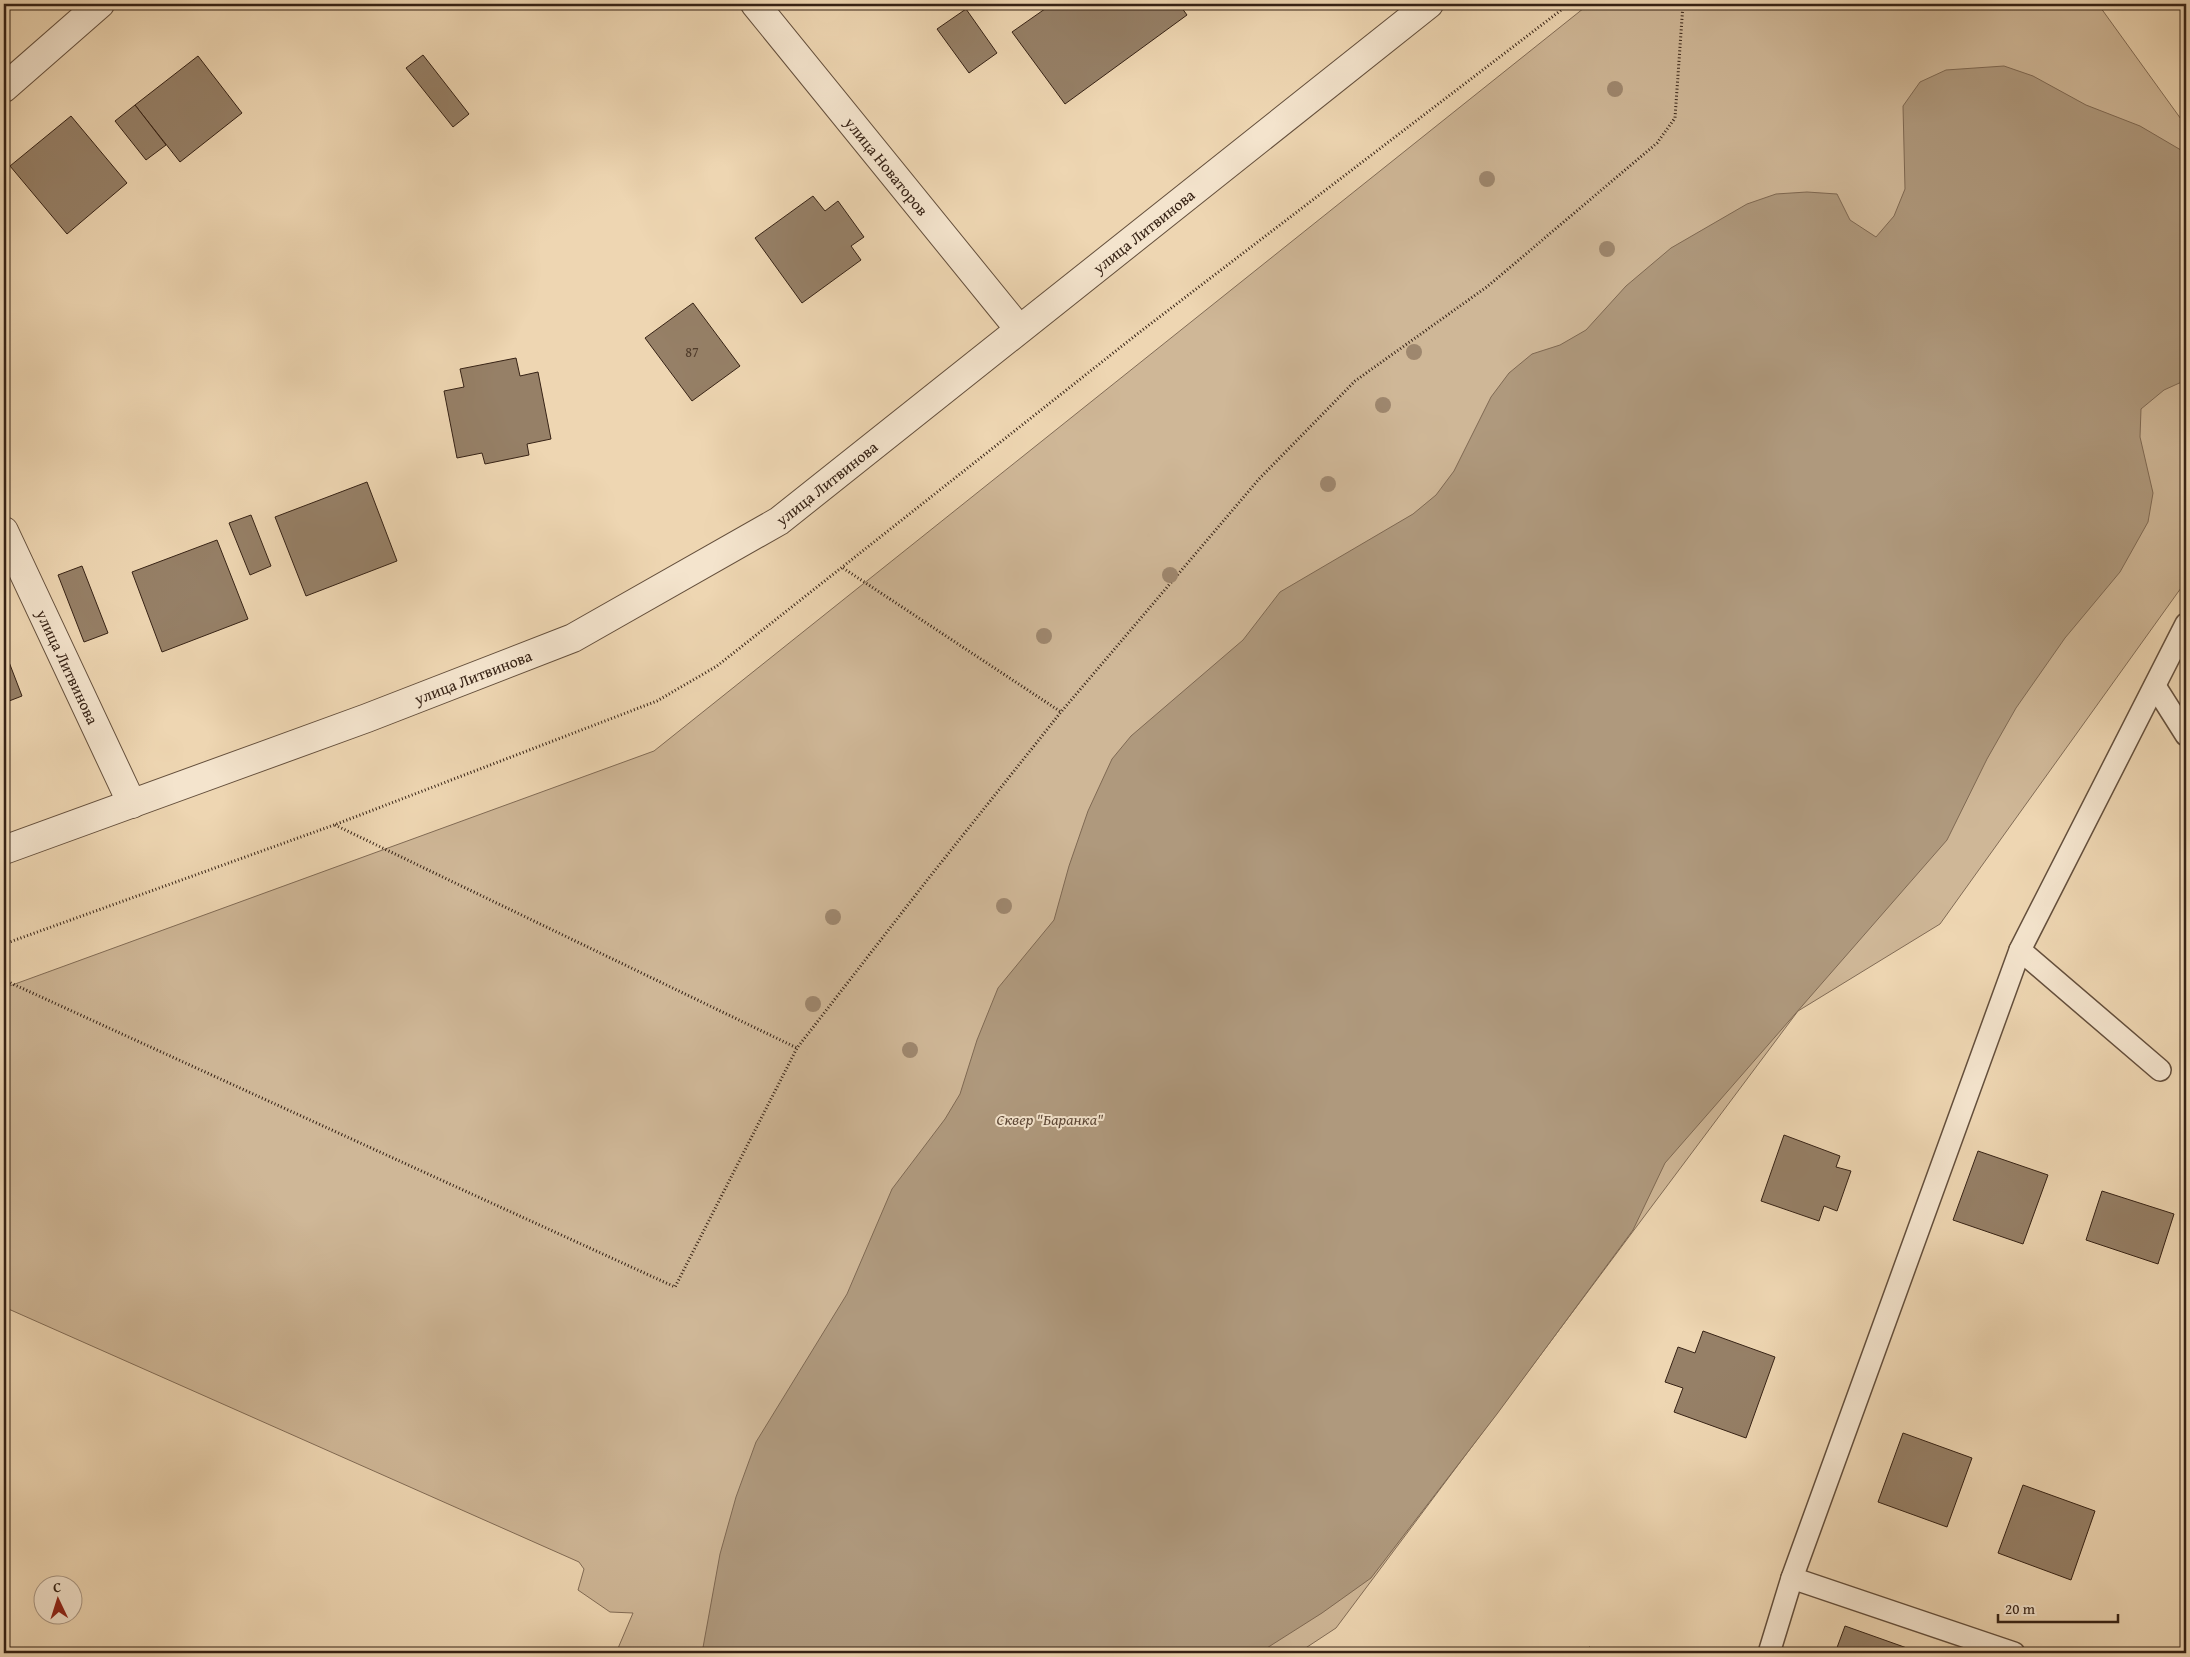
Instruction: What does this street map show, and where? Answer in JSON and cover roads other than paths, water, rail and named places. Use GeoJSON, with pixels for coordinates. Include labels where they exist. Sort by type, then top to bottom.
{"type":"FeatureCollection","features":[{"type":"Feature","properties":{"kind":"street"},"geometry":{"type":"LineString","coordinates":[[4,88],[100,4]]}},
{"type":"Feature","properties":{"kind":"street","name":"улица Новаторов"},"geometry":{"type":"LineString","coordinates":[[755,4],[1019,330]]}},
{"type":"Feature","properties":{"kind":"street","name":"улица Литвинова"},"geometry":{"type":"LineString","coordinates":[[4,850],[367,718],[573,638],[779,521],[1429,4]]}},
{"type":"Feature","properties":{"kind":"street","name":"улица Литвинова"},"geometry":{"type":"LineString","coordinates":[[4,531],[132,804]]}},
{"type":"Feature","properties":{"kind":"lane"},"geometry":{"type":"LineString","coordinates":[[1769,1653],[1792,1578],[2020,950],[2186,624]]}},
{"type":"Feature","properties":{"kind":"lane"},"geometry":{"type":"LineString","coordinates":[[2155,686],[2186,735]]}},
{"type":"Feature","properties":{"kind":"lane"},"geometry":{"type":"LineString","coordinates":[[2020,950],[2160,1070]]}},
{"type":"Feature","properties":{"kind":"lane"},"geometry":{"type":"LineString","coordinates":[[1792,1578],[2014,1653]]}},
{"type":"Feature","properties":{"kind":"park label","name":"Сквер \"Баранка\""},"geometry":{"type":"Point","coordinates":[1050,1119]}}]}
